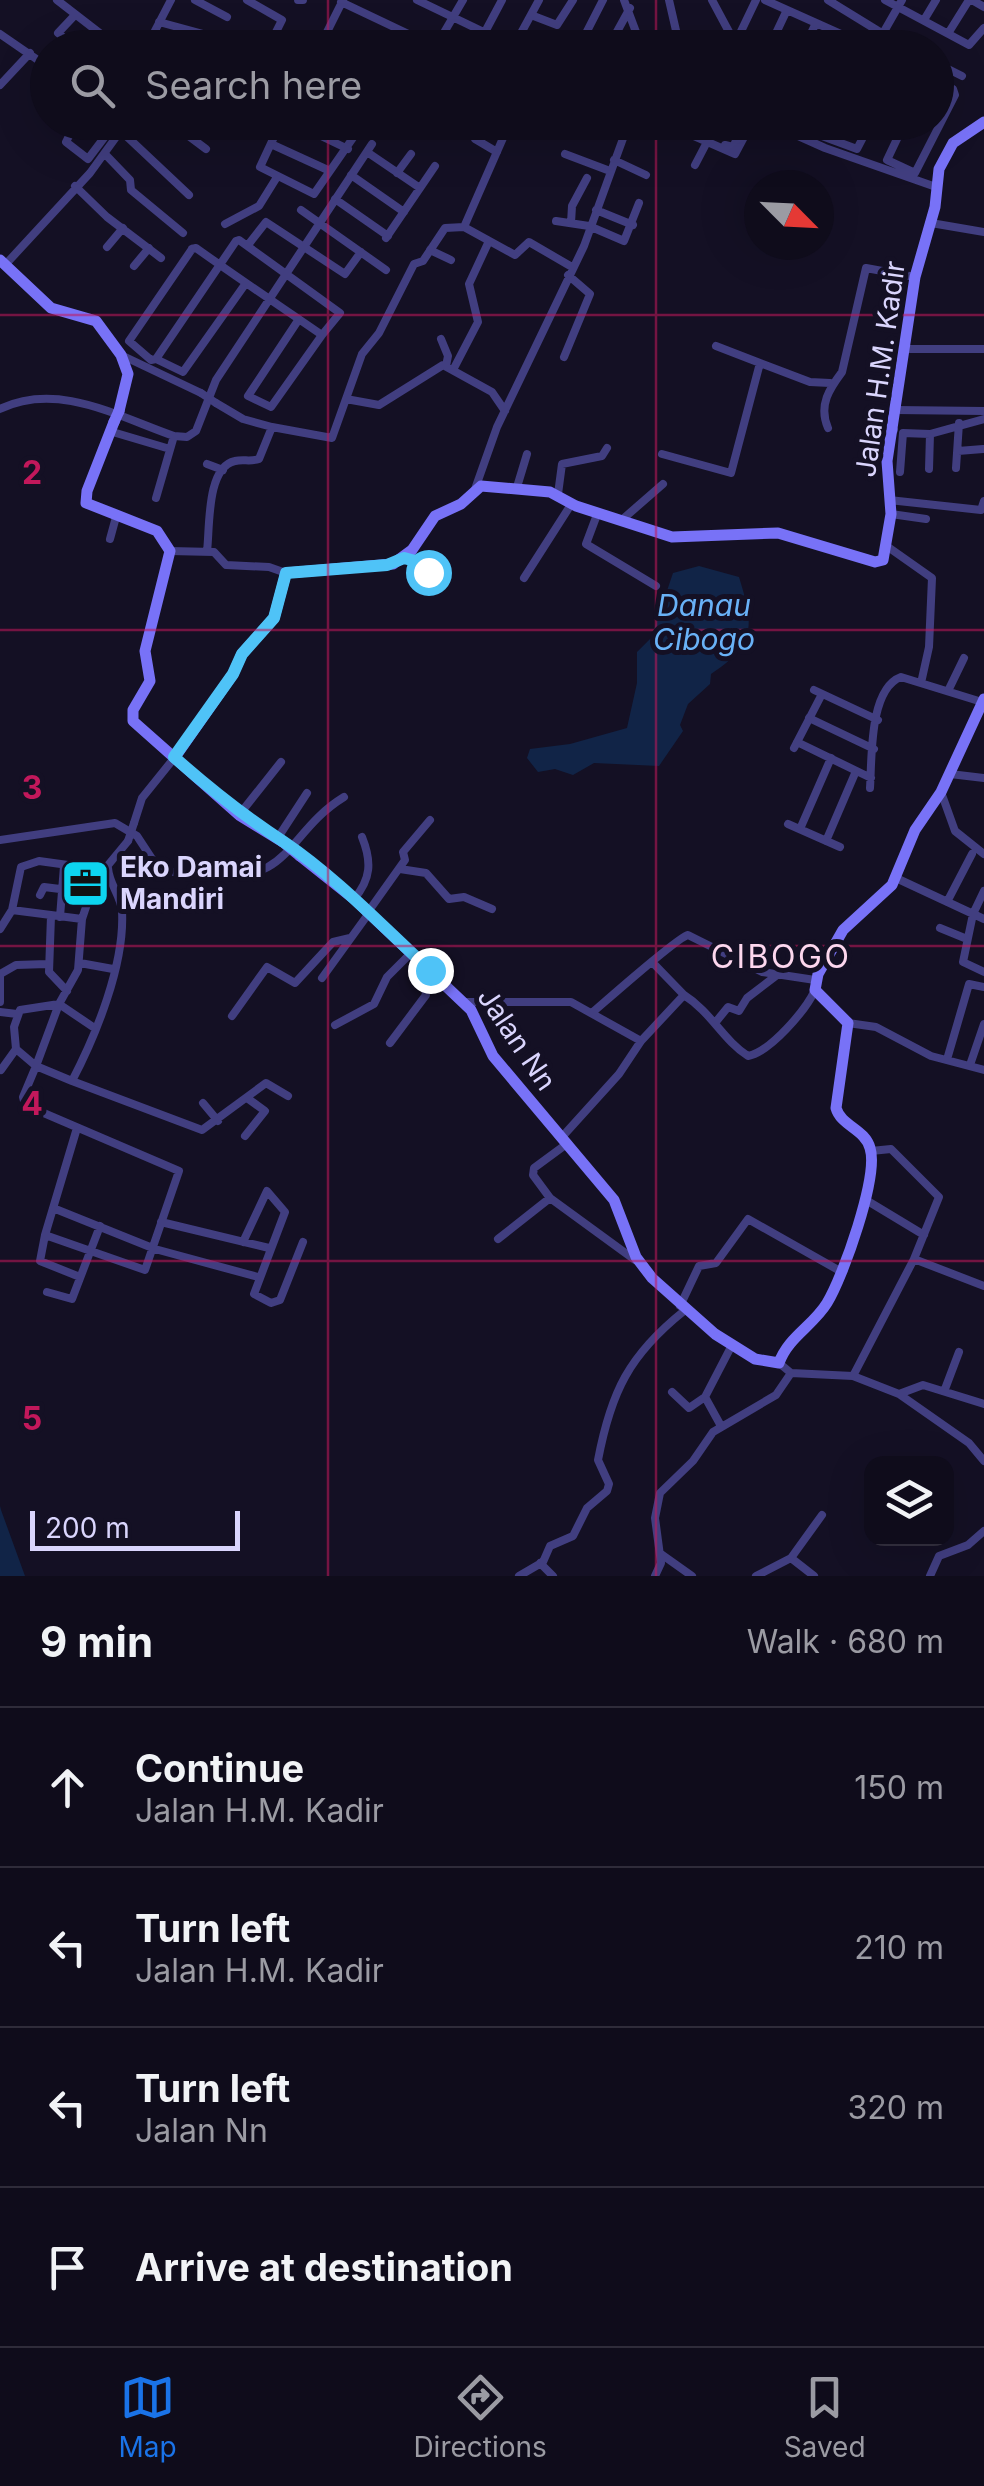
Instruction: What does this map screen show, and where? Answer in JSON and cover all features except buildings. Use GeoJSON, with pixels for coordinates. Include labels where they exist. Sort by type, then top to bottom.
{"type":"FeatureCollection","features":[{"type":"Feature","properties":{"kind":"street"},"geometry":{"type":"LineString","coordinates":[[56,0],[94,30]]}},
{"type":"Feature","properties":{"kind":"street"},"geometry":{"type":"LineString","coordinates":[[155,30],[171,0]]}},
{"type":"Feature","properties":{"kind":"street"},"geometry":{"type":"LineString","coordinates":[[195,0],[228,17]]}},
{"type":"Feature","properties":{"kind":"street"},"geometry":{"type":"LineString","coordinates":[[247,0],[282,20],[277,30]]}},
{"type":"Feature","properties":{"kind":"street"},"geometry":{"type":"LineString","coordinates":[[417,0],[481,30]]}},
{"type":"Feature","properties":{"kind":"street"},"geometry":{"type":"LineString","coordinates":[[446,30],[464,0]]}},
{"type":"Feature","properties":{"kind":"street"},"geometry":{"type":"LineString","coordinates":[[486,30],[502,0]]}},
{"type":"Feature","properties":{"kind":"street"},"geometry":{"type":"LineString","coordinates":[[524,30],[539,0]]}},
{"type":"Feature","properties":{"kind":"street"},"geometry":{"type":"LineString","coordinates":[[531,15],[558,26],[573,0]]}},
{"type":"Feature","properties":{"kind":"street"},"geometry":{"type":"LineString","coordinates":[[588,30],[603,0]]}},
{"type":"Feature","properties":{"kind":"street"},"geometry":{"type":"LineString","coordinates":[[669,0],[676,30]]}},
{"type":"Feature","properties":{"kind":"street"},"geometry":{"type":"LineString","coordinates":[[712,0],[727,30]]}},
{"type":"Feature","properties":{"kind":"street"},"geometry":{"type":"LineString","coordinates":[[741,30],[756,0]]}},
{"type":"Feature","properties":{"kind":"street"},"geometry":{"type":"LineString","coordinates":[[765,0],[830,30]]}},
{"type":"Feature","properties":{"kind":"street"},"geometry":{"type":"LineString","coordinates":[[828,0],[874,30]]}},
{"type":"Feature","properties":{"kind":"street"},"geometry":{"type":"LineString","coordinates":[[885,0],[900,4],[945,30]]}},
{"type":"Feature","properties":{"kind":"street"},"geometry":{"type":"LineString","coordinates":[[924,20],[936,0]]}},
{"type":"Feature","properties":{"kind":"street"},"geometry":{"type":"LineString","coordinates":[[950,30],[970,0],[984,8]]}},
{"type":"Feature","properties":{"kind":"street"},"geometry":{"type":"LineString","coordinates":[[328,30],[342,1],[401,30]]}},
{"type":"Feature","properties":{"kind":"street"},"geometry":{"type":"LineString","coordinates":[[616,30],[627,4]]}},
{"type":"Feature","properties":{"kind":"street"},"geometry":{"type":"LineString","coordinates":[[627,4],[636,30]]}},
{"type":"Feature","properties":{"kind":"street"},"geometry":{"type":"LineString","coordinates":[[885,30],[900,4]]}},
{"type":"Feature","properties":{"kind":"street"},"geometry":{"type":"LineString","coordinates":[[777,30],[786,12]]}},
{"type":"Feature","properties":{"kind":"street"},"geometry":{"type":"LineString","coordinates":[[61,30],[74,16]]}},
{"type":"Feature","properties":{"kind":"street"},"geometry":{"type":"LineString","coordinates":[[159,22],[188,30]]}},
{"type":"Feature","properties":{"kind":"street"},"geometry":{"type":"LineString","coordinates":[[813,30],[815,25]]}},
{"type":"Feature","properties":{"kind":"street"},"geometry":{"type":"LineString","coordinates":[[954,35],[972,45],[984,28]]}},
{"type":"Feature","properties":{"kind":"street"},"geometry":{"type":"LineString","coordinates":[[0,34],[30,53],[0,85]]}},
{"type":"Feature","properties":{"kind":"street"},"geometry":{"type":"LineString","coordinates":[[954,72],[962,76]]}},
{"type":"Feature","properties":{"kind":"street","name":"Jalan H.M. Kadir"},"geometry":{"type":"LineString","coordinates":[[888,547],[891,514],[885,478],[898,431],[895,410],[915,277],[949,147],[984,122]]}},
{"type":"Feature","properties":{"kind":"street"},"geometry":{"type":"LineString","coordinates":[[67,140],[88,159],[106,140]]}},
{"type":"Feature","properties":{"kind":"street"},"geometry":{"type":"LineString","coordinates":[[113,140],[105,154],[2,263],[51,308],[96,321],[121,355],[128,379],[116,422],[86,497],[90,507],[162,533],[170,551],[208,551],[219,554],[226,565],[269,566],[286,573],[387,565],[404,558],[435,516],[461,504],[475,489],[622,140]]}},
{"type":"Feature","properties":{"kind":"street"},"geometry":{"type":"LineString","coordinates":[[135,140],[188,195]]}},
{"type":"Feature","properties":{"kind":"street"},"geometry":{"type":"LineString","coordinates":[[195,140],[206,148]]}},
{"type":"Feature","properties":{"kind":"street"},"geometry":{"type":"LineString","coordinates":[[273,140],[260,168],[314,194],[353,140]]}},
{"type":"Feature","properties":{"kind":"street"},"geometry":{"type":"LineString","coordinates":[[329,140],[348,149]]}},
{"type":"Feature","properties":{"kind":"street"},"geometry":{"type":"LineString","coordinates":[[476,140],[497,152]]}},
{"type":"Feature","properties":{"kind":"street"},"geometry":{"type":"LineString","coordinates":[[464,227],[502,140]]}},
{"type":"Feature","properties":{"kind":"street"},"geometry":{"type":"LineString","coordinates":[[702,140],[735,154],[741,140]]}},
{"type":"Feature","properties":{"kind":"street"},"geometry":{"type":"LineString","coordinates":[[713,140],[730,148],[736,140]]}},
{"type":"Feature","properties":{"kind":"street"},"geometry":{"type":"LineString","coordinates":[[807,140],[936,187]]}},
{"type":"Feature","properties":{"kind":"street"},"geometry":{"type":"LineString","coordinates":[[834,140],[857,149],[862,140]]}},
{"type":"Feature","properties":{"kind":"street"},"geometry":{"type":"LineString","coordinates":[[896,140],[887,160],[914,172],[931,140]]}},
{"type":"Feature","properties":{"kind":"street"},"geometry":{"type":"LineString","coordinates":[[695,166],[707,142]]}},
{"type":"Feature","properties":{"kind":"street"},"geometry":{"type":"LineString","coordinates":[[271,144],[330,171]]}},
{"type":"Feature","properties":{"kind":"street"},"geometry":{"type":"LineString","coordinates":[[0,408],[33,398],[68,398],[174,436],[187,437],[196,431],[216,380],[290,274],[370,148],[420,188]]}},
{"type":"Feature","properties":{"kind":"street"},"geometry":{"type":"LineString","coordinates":[[105,154],[130,180],[131,190],[182,233]]}},
{"type":"Feature","properties":{"kind":"street"},"geometry":{"type":"LineString","coordinates":[[398,172],[412,154]]}},
{"type":"Feature","properties":{"kind":"street"},"geometry":{"type":"LineString","coordinates":[[565,154],[610,171]]}},
{"type":"Feature","properties":{"kind":"street"},"geometry":{"type":"LineString","coordinates":[[614,160],[646,175]]}},
{"type":"Feature","properties":{"kind":"street"},"geometry":{"type":"LineString","coordinates":[[335,199],[387,237],[436,166]]}},
{"type":"Feature","properties":{"kind":"street"},"geometry":{"type":"LineString","coordinates":[[351,175],[404,212]]}},
{"type":"Feature","properties":{"kind":"street"},"geometry":{"type":"LineString","coordinates":[[226,224],[259,206],[278,176]]}},
{"type":"Feature","properties":{"kind":"street"},"geometry":{"type":"LineString","coordinates":[[570,223],[572,206],[587,178]]}},
{"type":"Feature","properties":{"kind":"street"},"geometry":{"type":"LineString","coordinates":[[75,186],[162,258]]}},
{"type":"Feature","properties":{"kind":"street"},"geometry":{"type":"LineString","coordinates":[[556,221],[589,226],[624,240],[639,203]]}},
{"type":"Feature","properties":{"kind":"street"},"geometry":{"type":"LineString","coordinates":[[301,210],[386,270]]}},
{"type":"Feature","properties":{"kind":"street"},"geometry":{"type":"LineString","coordinates":[[596,210],[633,225]]}},
{"type":"Feature","properties":{"kind":"street"},"geometry":{"type":"LineString","coordinates":[[248,244],[266,222],[345,274],[361,252]]}},
{"type":"Feature","properties":{"kind":"street"},"geometry":{"type":"LineString","coordinates":[[931,223],[984,232]]}},
{"type":"Feature","properties":{"kind":"street"},"geometry":{"type":"LineString","coordinates":[[121,355],[201,393],[244,419],[330,440],[362,354],[379,332],[414,264],[422,262],[445,228],[464,227],[518,256],[529,242],[570,271],[590,294],[564,357]]}},
{"type":"Feature","properties":{"kind":"street"},"geometry":{"type":"LineString","coordinates":[[107,247],[123,228]]}},
{"type":"Feature","properties":{"kind":"street"},"geometry":{"type":"LineString","coordinates":[[156,359],[236,241],[248,244],[340,311],[271,407],[248,396],[299,319]]}},
{"type":"Feature","properties":{"kind":"street"},"geometry":{"type":"LineString","coordinates":[[346,399],[379,405],[449,368],[478,322],[469,284],[489,242]]}},
{"type":"Feature","properties":{"kind":"street"},"geometry":{"type":"LineString","coordinates":[[134,266],[148,248]]}},
{"type":"Feature","properties":{"kind":"street"},"geometry":{"type":"LineString","coordinates":[[246,283],[183,372],[151,360],[129,341],[192,249],[220,265],[322,335]]}},
{"type":"Feature","properties":{"kind":"street"},"geometry":{"type":"LineString","coordinates":[[430,250],[452,260]]}},
{"type":"Feature","properties":{"kind":"street"},"geometry":{"type":"LineString","coordinates":[[828,428],[824,413],[830,383],[842,372],[866,268],[915,277]]}},
{"type":"Feature","properties":{"kind":"street"},"geometry":{"type":"LineString","coordinates":[[441,339],[449,368]]}},
{"type":"Feature","properties":{"kind":"street"},"geometry":{"type":"LineString","coordinates":[[716,346],[810,382],[830,383]]}},
{"type":"Feature","properties":{"kind":"street"},"geometry":{"type":"LineString","coordinates":[[905,349],[984,349]]}},
{"type":"Feature","properties":{"kind":"street"},"geometry":{"type":"LineString","coordinates":[[662,454],[730,474],[760,364]]}},
{"type":"Feature","properties":{"kind":"street"},"geometry":{"type":"LineString","coordinates":[[449,368],[492,392],[505,411]]}},
{"type":"Feature","properties":{"kind":"street"},"geometry":{"type":"LineString","coordinates":[[895,410],[984,415]]}},
{"type":"Feature","properties":{"kind":"street"},"geometry":{"type":"LineString","coordinates":[[871,424],[930,434],[984,415]]}},
{"type":"Feature","properties":{"kind":"street"},"geometry":{"type":"LineString","coordinates":[[116,422],[170,449]]}},
{"type":"Feature","properties":{"kind":"street"},"geometry":{"type":"LineString","coordinates":[[956,468],[959,423]]}},
{"type":"Feature","properties":{"kind":"street"},"geometry":{"type":"LineString","coordinates":[[208,551],[214,492],[223,470],[233,461],[259,459],[272,427]]}},
{"type":"Feature","properties":{"kind":"street"},"geometry":{"type":"LineString","coordinates":[[898,431],[900,472]]}},
{"type":"Feature","properties":{"kind":"street"},"geometry":{"type":"LineString","coordinates":[[929,470],[930,434]]}},
{"type":"Feature","properties":{"kind":"street"},"geometry":{"type":"LineString","coordinates":[[156,498],[174,436]]}},
{"type":"Feature","properties":{"kind":"street"},"geometry":{"type":"LineString","coordinates":[[558,494],[562,464],[602,456],[607,448]]}},
{"type":"Feature","properties":{"kind":"street"},"geometry":{"type":"LineString","coordinates":[[958,451],[983,449]]}},
{"type":"Feature","properties":{"kind":"street"},"geometry":{"type":"LineString","coordinates":[[517,486],[527,454]]}},
{"type":"Feature","properties":{"kind":"street"},"geometry":{"type":"LineString","coordinates":[[207,464],[223,470]]}},
{"type":"Feature","properties":{"kind":"street"},"geometry":{"type":"LineString","coordinates":[[624,518],[663,484]]}},
{"type":"Feature","properties":{"kind":"street"},"geometry":{"type":"LineString","coordinates":[[475,489],[517,486],[558,494],[572,503],[683,538],[778,533],[874,562],[883,560],[888,547],[934,582],[921,683]]}},
{"type":"Feature","properties":{"kind":"street"},"geometry":{"type":"LineString","coordinates":[[889,500],[983,509]]}},
{"type":"Feature","properties":{"kind":"street"},"geometry":{"type":"LineString","coordinates":[[524,578],[572,503]]}},
{"type":"Feature","properties":{"kind":"street"},"geometry":{"type":"LineString","coordinates":[[598,512],[586,544],[656,586]]}},
{"type":"Feature","properties":{"kind":"street"},"geometry":{"type":"LineString","coordinates":[[891,514],[926,520]]}},
{"type":"Feature","properties":{"kind":"street"},"geometry":{"type":"LineString","coordinates":[[110,539],[116,517]]}},
{"type":"Feature","properties":{"kind":"street","name":"Jalan Nn"},"geometry":{"type":"LineString","coordinates":[[170,551],[145,651],[149,685],[132,716],[240,815],[280,841],[354,900],[464,1002],[480,1024],[493,1056],[614,1200],[639,1263],[682,1309],[754,1359],[779,1363]]}},
{"type":"Feature","properties":{"kind":"street"},"geometry":{"type":"LineString","coordinates":[[404,558],[426,564],[426,572],[445,577]]}},
{"type":"Feature","properties":{"kind":"street"},"geometry":{"type":"LineString","coordinates":[[45,1235],[142,1271],[155,1249],[178,1176],[177,1168],[25,1106],[23,1098],[59,1004],[80,963],[82,919],[103,869],[128,841],[142,798],[233,674],[242,654],[274,618],[286,573]]}},
{"type":"Feature","properties":{"kind":"street"},"geometry":{"type":"LineString","coordinates":[[948,692],[964,658]]}},
{"type":"Feature","properties":{"kind":"street"},"geometry":{"type":"LineString","coordinates":[[654,964],[723,1028],[731,1045],[748,1056],[756,1054],[784,1026],[804,1015],[843,930],[887,892],[896,878],[916,830],[942,792],[983,700],[902,677],[893,680],[881,698],[870,783],[831,758],[796,745],[818,692],[878,720]]}},
{"type":"Feature","properties":{"kind":"street"},"geometry":{"type":"LineString","coordinates":[[809,718],[874,749]]}},
{"type":"Feature","properties":{"kind":"street"},"geometry":{"type":"LineString","coordinates":[[800,829],[831,758]]}},
{"type":"Feature","properties":{"kind":"street"},"geometry":{"type":"LineString","coordinates":[[240,815],[281,762]]}},
{"type":"Feature","properties":{"kind":"street"},"geometry":{"type":"LineString","coordinates":[[826,841],[856,771]]}},
{"type":"Feature","properties":{"kind":"street"},"geometry":{"type":"LineString","coordinates":[[950,774],[984,778]]}},
{"type":"Feature","properties":{"kind":"street"},"geometry":{"type":"LineString","coordinates":[[280,841],[308,792]]}},
{"type":"Feature","properties":{"kind":"street"},"geometry":{"type":"LineString","coordinates":[[942,792],[955,831],[984,854]]}},
{"type":"Feature","properties":{"kind":"street"},"geometry":{"type":"LineString","coordinates":[[0,840],[115,823],[137,836],[158,868],[248,878],[275,865],[322,811],[344,796]]}},
{"type":"Feature","properties":{"kind":"street"},"geometry":{"type":"LineString","coordinates":[[322,978],[406,860],[403,852],[430,820]]}},
{"type":"Feature","properties":{"kind":"street"},"geometry":{"type":"LineString","coordinates":[[788,824],[840,847]]}},
{"type":"Feature","properties":{"kind":"street"},"geometry":{"type":"LineString","coordinates":[[354,900],[368,880],[368,850],[362,838]]}},
{"type":"Feature","properties":{"kind":"street"},"geometry":{"type":"LineString","coordinates":[[947,902],[972,854]]}},
{"type":"Feature","properties":{"kind":"street"},"geometry":{"type":"LineString","coordinates":[[0,929],[12,910],[21,867],[40,862],[103,869]]}},
{"type":"Feature","properties":{"kind":"street"},"geometry":{"type":"LineString","coordinates":[[64,866],[47,964],[67,991]]}},
{"type":"Feature","properties":{"kind":"street"},"geometry":{"type":"LineString","coordinates":[[72,1081],[96,1029],[113,970],[122,910],[103,869]]}},
{"type":"Feature","properties":{"kind":"street"},"geometry":{"type":"LineString","coordinates":[[400,869],[426,873],[449,899],[464,898],[492,910]]}},
{"type":"Feature","properties":{"kind":"street"},"geometry":{"type":"LineString","coordinates":[[896,878],[984,919]]}},
{"type":"Feature","properties":{"kind":"street"},"geometry":{"type":"LineString","coordinates":[[40,895],[44,888],[60,889]]}},
{"type":"Feature","properties":{"kind":"street"},"geometry":{"type":"LineString","coordinates":[[984,891],[973,914],[964,964],[984,972]]}},
{"type":"Feature","properties":{"kind":"street"},"geometry":{"type":"LineString","coordinates":[[12,910],[82,919]]}},
{"type":"Feature","properties":{"kind":"street"},"geometry":{"type":"LineString","coordinates":[[940,928],[967,939]]}},
{"type":"Feature","properties":{"kind":"street"},"geometry":{"type":"LineString","coordinates":[[593,1012],[654,964],[670,944],[688,936],[777,975],[816,985],[848,1023],[876,1027],[931,1056],[984,1070]]}},
{"type":"Feature","properties":{"kind":"street"},"geometry":{"type":"LineString","coordinates":[[232,1016],[266,968],[295,983],[333,942],[350,938]]}},
{"type":"Feature","properties":{"kind":"street"},"geometry":{"type":"LineString","coordinates":[[336,1025],[374,1004],[386,978],[411,953]]}},
{"type":"Feature","properties":{"kind":"street"},"geometry":{"type":"LineString","coordinates":[[80,963],[113,970]]}},
{"type":"Feature","properties":{"kind":"street"},"geometry":{"type":"LineString","coordinates":[[0,1002],[1,974],[16,966],[47,964]]}},
{"type":"Feature","properties":{"kind":"street"},"geometry":{"type":"LineString","coordinates":[[390,1043],[426,995],[430,970]]}},
{"type":"Feature","properties":{"kind":"street"},"geometry":{"type":"LineString","coordinates":[[715,1023],[728,1006],[738,1011],[747,998],[777,975]]}},
{"type":"Feature","properties":{"kind":"street"},"geometry":{"type":"LineString","coordinates":[[948,1056],[969,984],[984,987]]}},
{"type":"Feature","properties":{"kind":"street"},"geometry":{"type":"LineString","coordinates":[[639,1263],[550,1198],[534,1175],[534,1168],[565,1140],[619,1074],[640,1041],[684,995]]}},
{"type":"Feature","properties":{"kind":"street"},"geometry":{"type":"LineString","coordinates":[[464,1002],[570,1002],[640,1041]]}},
{"type":"Feature","properties":{"kind":"street"},"geometry":{"type":"LineString","coordinates":[[0,1012],[17,1014],[24,1008],[59,1004],[96,1029]]}},
{"type":"Feature","properties":{"kind":"street"},"geometry":{"type":"LineString","coordinates":[[1,1070],[16,1049],[17,1014]]}},
{"type":"Feature","properties":{"kind":"street"},"geometry":{"type":"LineString","coordinates":[[848,1023],[836,1108],[841,1118],[866,1138],[872,1151],[866,1200],[826,1306],[789,1343],[779,1363],[790,1373],[853,1376],[899,1394],[969,1442],[984,1461]]}},
{"type":"Feature","properties":{"kind":"street"},"geometry":{"type":"LineString","coordinates":[[971,1062],[984,1024]]}},
{"type":"Feature","properties":{"kind":"street"},"geometry":{"type":"LineString","coordinates":[[16,1049],[36,1066],[196,1128],[208,1128],[266,1083],[288,1096]]}},
{"type":"Feature","properties":{"kind":"street"},"geometry":{"type":"LineString","coordinates":[[246,1136],[265,1112],[247,1098]]}},
{"type":"Feature","properties":{"kind":"street"},"geometry":{"type":"LineString","coordinates":[[202,1103],[218,1121]]}},
{"type":"Feature","properties":{"kind":"street"},"geometry":{"type":"LineString","coordinates":[[77,1128],[40,1261],[80,1277]]}},
{"type":"Feature","properties":{"kind":"street"},"geometry":{"type":"LineString","coordinates":[[853,1376],[914,1259],[939,1196],[891,1149],[872,1151]]}},
{"type":"Feature","properties":{"kind":"street"},"geometry":{"type":"LineString","coordinates":[[243,1242],[267,1191],[285,1212],[258,1278],[256,1298],[271,1303],[280,1300],[303,1242]]}},
{"type":"Feature","properties":{"kind":"street"},"geometry":{"type":"LineString","coordinates":[[498,1240],[550,1198]]}},
{"type":"Feature","properties":{"kind":"street"},"geometry":{"type":"LineString","coordinates":[[866,1200],[924,1236]]}},
{"type":"Feature","properties":{"kind":"street"},"geometry":{"type":"LineString","coordinates":[[53,1208],[155,1249],[258,1278]]}},
{"type":"Feature","properties":{"kind":"street"},"geometry":{"type":"LineString","coordinates":[[519,1576],[540,1563],[550,1546],[574,1536],[587,1508],[608,1488],[598,1460],[619,1389],[644,1344],[682,1309],[699,1266],[716,1262],[748,1220],[840,1271]]}},
{"type":"Feature","properties":{"kind":"street"},"geometry":{"type":"LineString","coordinates":[[162,1222],[269,1248]]}},
{"type":"Feature","properties":{"kind":"street"},"geometry":{"type":"LineString","coordinates":[[47,1292],[70,1300],[100,1226]]}},
{"type":"Feature","properties":{"kind":"street"},"geometry":{"type":"LineString","coordinates":[[914,1259],[984,1286]]}},
{"type":"Feature","properties":{"kind":"street"},"geometry":{"type":"LineString","coordinates":[[672,1392],[689,1408],[705,1397],[732,1344]]}},
{"type":"Feature","properties":{"kind":"street"},"geometry":{"type":"LineString","coordinates":[[945,1389],[959,1352]]}},
{"type":"Feature","properties":{"kind":"street"},"geometry":{"type":"LineString","coordinates":[[655,1576],[661,1554],[656,1530],[657,1498],[721,1426],[776,1395],[790,1373]]}},
{"type":"Feature","properties":{"kind":"street"},"geometry":{"type":"LineString","coordinates":[[899,1394],[923,1384],[984,1404]]}},
{"type":"Feature","properties":{"kind":"street"},"geometry":{"type":"LineString","coordinates":[[705,1397],[721,1426]]}},
{"type":"Feature","properties":{"kind":"street"},"geometry":{"type":"LineString","coordinates":[[756,1576],[772,1574],[791,1558],[822,1515]]}},
{"type":"Feature","properties":{"kind":"street"},"geometry":{"type":"LineString","coordinates":[[930,1576],[939,1556],[968,1546],[984,1531]]}},
{"type":"Feature","properties":{"kind":"street"},"geometry":{"type":"LineString","coordinates":[[661,1554],[692,1576]]}},
{"type":"Feature","properties":{"kind":"street"},"geometry":{"type":"LineString","coordinates":[[791,1558],[814,1576]]}},
{"type":"Feature","properties":{"kind":"street"},"geometry":{"type":"LineString","coordinates":[[540,1563],[553,1576]]}},
{"type":"Feature","properties":{"kind":"water","name":"Danau Cibogo"},"geometry":{"type":"Polygon","coordinates":[[[699,566],[739,577],[748,631],[737,652],[711,674],[710,684],[688,704],[680,725],[683,731],[659,766],[594,763],[573,775],[555,769],[538,772],[527,758],[530,749],[570,744],[627,728],[637,683],[637,652],[651,638],[673,573],[699,566]]]}},
{"type":"Feature","properties":{"kind":"water"},"geometry":{"type":"Polygon","coordinates":[[[0,1506],[1,1510],[25,1576],[0,1576],[0,1506]]]}},
{"type":"Feature","properties":{"kind":"place","name":"Eko Damai Mandiri"},"geometry":{"type":"Point","coordinates":[85,883]}},
{"type":"Feature","properties":{"kind":"district","name":"CIBOGO"},"geometry":{"type":"Point","coordinates":[781,957]}},
{"type":"Feature","properties":{"kind":"route"},"geometry":{"type":"LineString","coordinates":[[428,572],[426,564],[404,558],[387,565],[286,573],[274,618],[242,654],[233,674],[174,757],[240,815],[283,842],[354,900],[430,970]]}}]}
